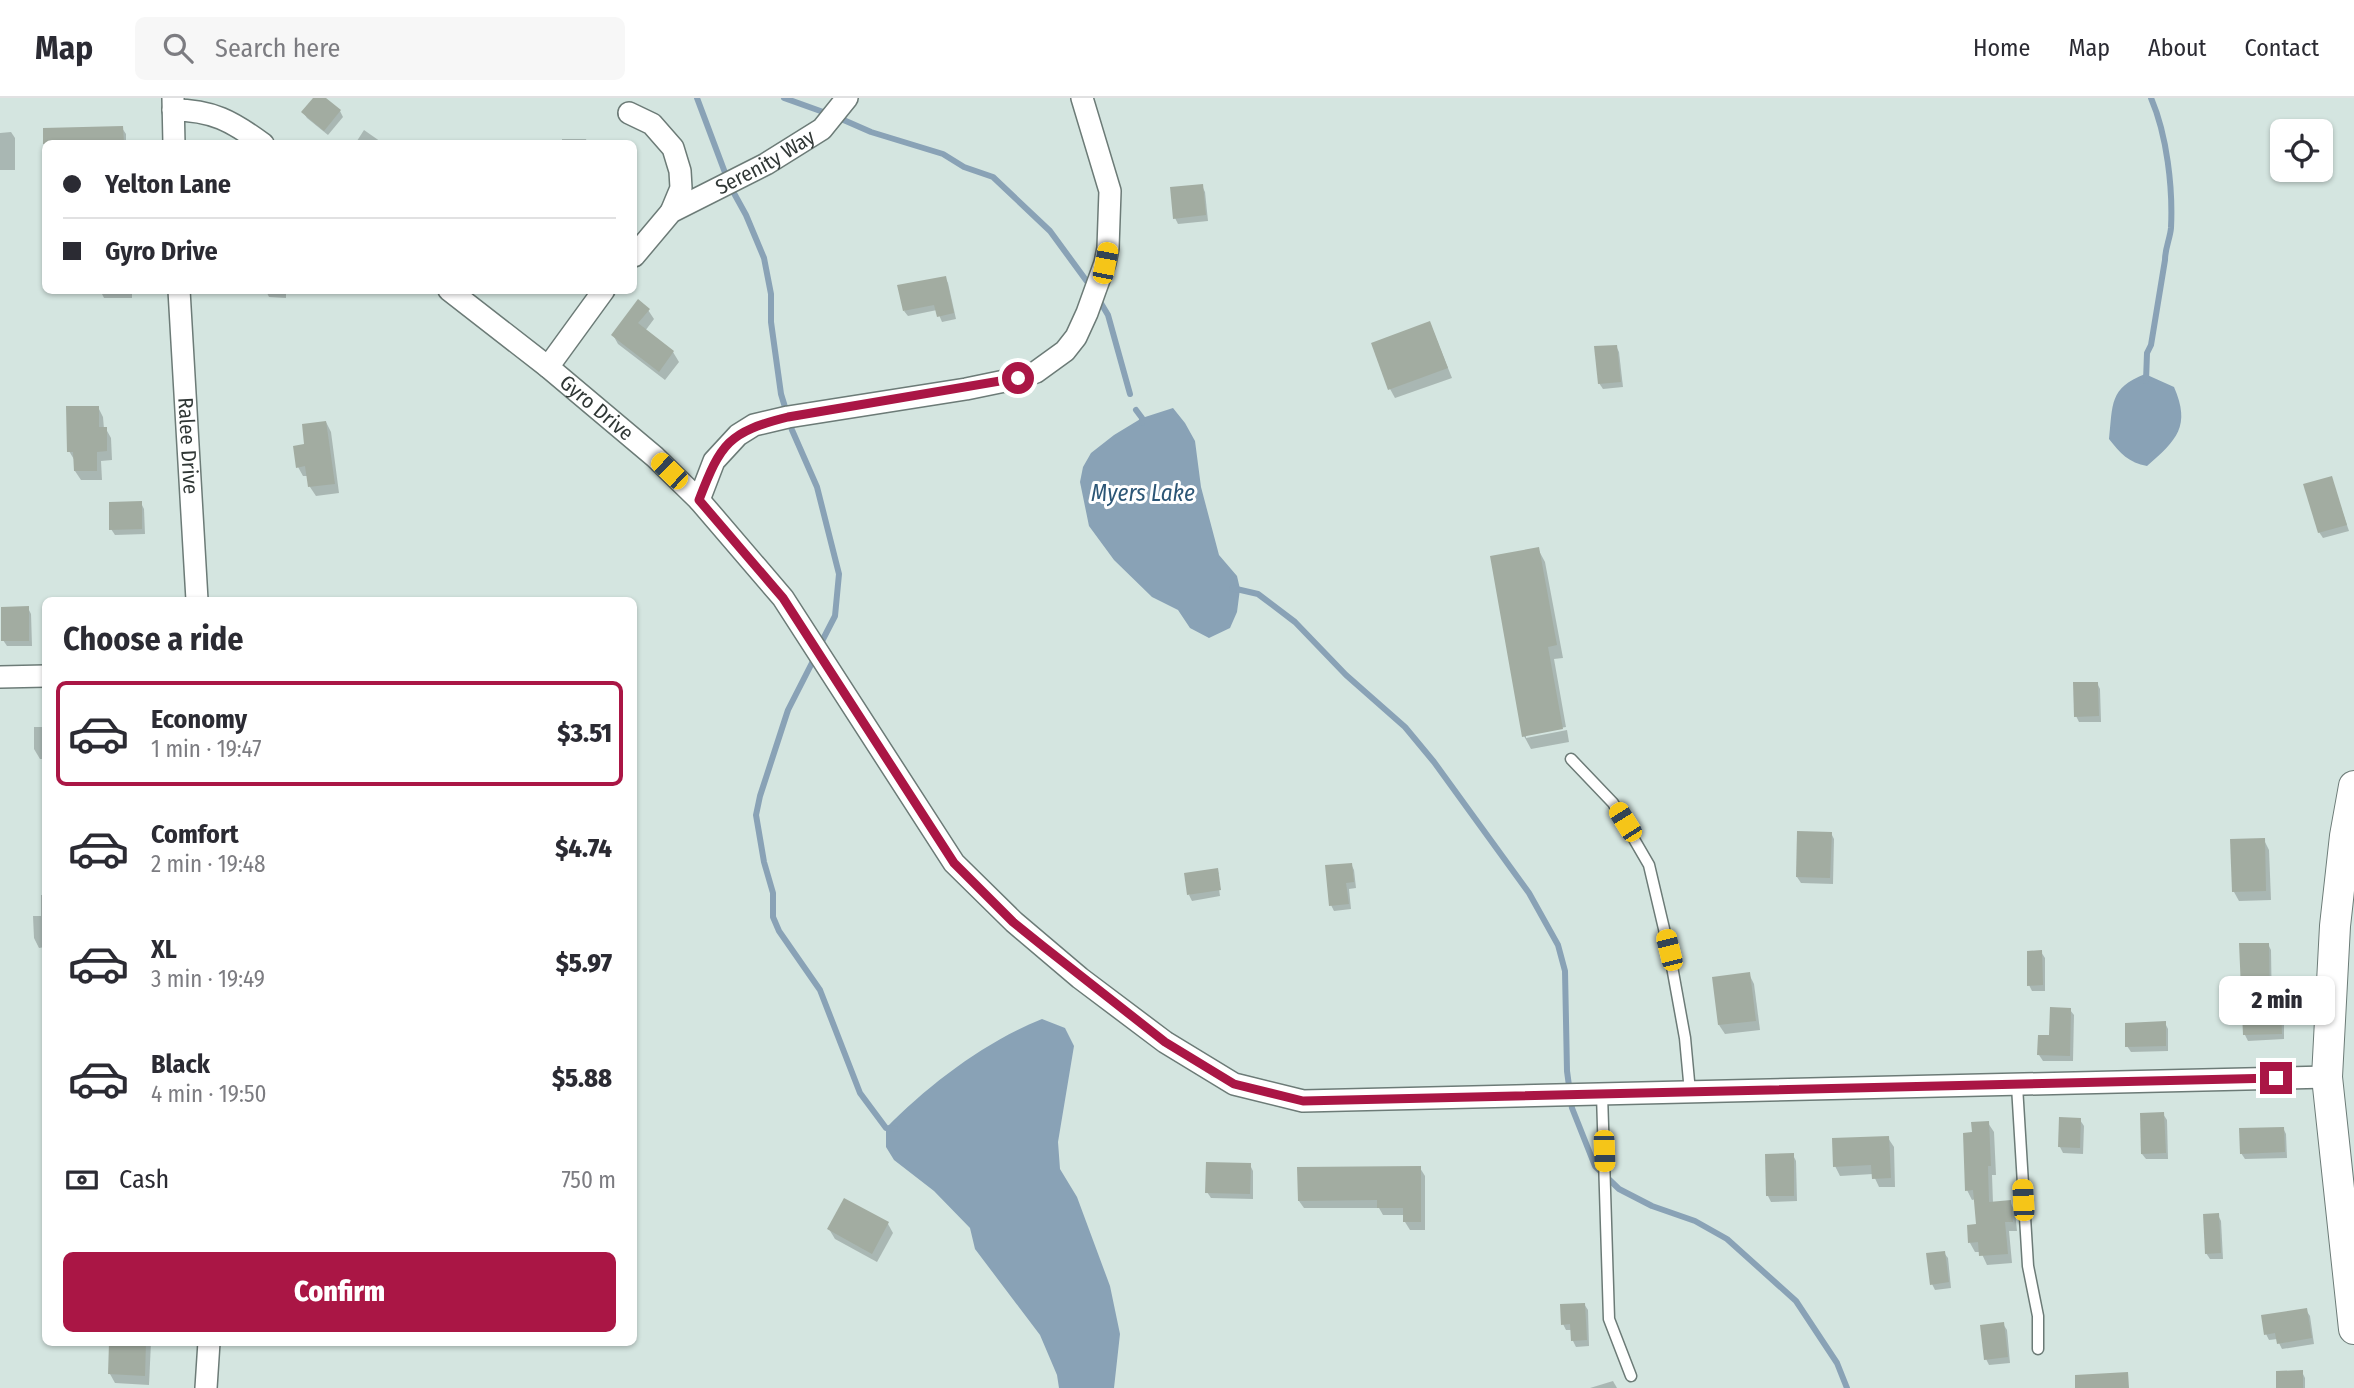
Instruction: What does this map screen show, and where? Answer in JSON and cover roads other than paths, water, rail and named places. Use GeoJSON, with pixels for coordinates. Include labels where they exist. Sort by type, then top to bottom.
{"type":"FeatureCollection","features":[{"type":"Feature","properties":{"kind":"main road"},"geometry":{"type":"LineString","coordinates":[[2354,786],[2345,836],[2335,926],[2328,1077],[2348,1219],[2354,1329]]}},
{"type":"Feature","properties":{"kind":"street","name":"Serenity Way"},"geometry":{"type":"LineString","coordinates":[[671,212],[766,164],[822,129],[847,98]]}},
{"type":"Feature","properties":{"kind":"street"},"geometry":{"type":"LineString","coordinates":[[699,500],[714,461],[738,435],[754,425],[1018,378],[1035,372],[1065,351],[1076,337],[1087,313],[1108,248],[1110,191],[1082,98]]}},
{"type":"Feature","properties":{"kind":"street"},"geometry":{"type":"LineString","coordinates":[[174,140],[173,104],[225,119],[257,140]]}},
{"type":"Feature","properties":{"kind":"street","name":"Serenity Way"},"geometry":{"type":"LineString","coordinates":[[629,113],[652,124],[673,148],[680,172],[681,188],[671,212],[637,252]]}},
{"type":"Feature","properties":{"kind":"street","name":"Ralee Drive"},"geometry":{"type":"LineString","coordinates":[[179,294],[197,597]]}},
{"type":"Feature","properties":{"kind":"street","name":"Gyro Drive"},"geometry":{"type":"LineString","coordinates":[[454,294],[548,367],[655,457],[699,500],[783,598],[954,863],[1013,922],[1044,947],[1165,1042],[1234,1084],[1303,1101],[2328,1077]]}},
{"type":"Feature","properties":{"kind":"street"},"geometry":{"type":"LineString","coordinates":[[548,367],[601,294]]}},
{"type":"Feature","properties":{"kind":"street"},"geometry":{"type":"LineString","coordinates":[[0,677],[42,676]]}},
{"type":"Feature","properties":{"kind":"street"},"geometry":{"type":"LineString","coordinates":[[206,1388],[209,1346]]}},
{"type":"Feature","properties":{"kind":"lane"},"geometry":{"type":"LineString","coordinates":[[1571,759],[1613,803],[1649,866],[1669,950],[1685,1038],[1690,1092]]}},
{"type":"Feature","properties":{"kind":"lane"},"geometry":{"type":"LineString","coordinates":[[2017,1086],[2028,1266],[2038,1316],[2038,1349]]}},
{"type":"Feature","properties":{"kind":"lane"},"geometry":{"type":"LineString","coordinates":[[1602,1094],[1609,1319],[1631,1376]]}},
{"type":"Feature","properties":{"kind":"water"},"geometry":{"type":"Polygon","coordinates":[[[2145,374],[2174,387],[2181,412],[2181,422],[2173,440],[2147,466],[2125,457],[2109,439],[2113,407],[2119,391],[2133,379],[2145,374]]]}},
{"type":"Feature","properties":{"kind":"water","name":"Myers Lake"},"geometry":{"type":"Polygon","coordinates":[[[1173,408],[1195,441],[1201,487],[1219,555],[1237,576],[1240,589],[1237,612],[1230,628],[1209,638],[1190,628],[1178,610],[1152,597],[1114,560],[1089,526],[1080,482],[1083,467],[1091,453],[1142,418],[1173,408]]]}},
{"type":"Feature","properties":{"kind":"water"},"geometry":{"type":"Polygon","coordinates":[[[1042,1019],[1065,1028],[1074,1046],[1058,1142],[1060,1169],[1077,1197],[1110,1286],[1120,1334],[1114,1388],[1059,1388],[1057,1375],[1040,1335],[975,1249],[970,1228],[934,1191],[894,1160],[886,1147],[886,1128],[939,1080],[1000,1039],[1042,1019]]]}},
{"type":"Feature","properties":{"kind":"waterway"},"geometry":{"type":"LineString","coordinates":[[697,98],[730,186],[764,258],[771,294],[771,322],[781,394],[792,430],[817,487],[839,574],[835,616],[820,645]]}},
{"type":"Feature","properties":{"kind":"waterway"},"geometry":{"type":"LineString","coordinates":[[784,98],[826,113]]}},
{"type":"Feature","properties":{"kind":"waterway"},"geometry":{"type":"LineString","coordinates":[[2146,381],[2147,353],[2151,345],[2171,212],[2165,145],[2151,98]]}},
{"type":"Feature","properties":{"kind":"waterway"},"geometry":{"type":"LineString","coordinates":[[839,118],[871,132],[943,154],[964,167],[993,177],[1050,231],[1091,287]]}},
{"type":"Feature","properties":{"kind":"waterway"},"geometry":{"type":"LineString","coordinates":[[1099,300],[1108,315],[1130,394]]}},
{"type":"Feature","properties":{"kind":"waterway"},"geometry":{"type":"LineString","coordinates":[[1136,410],[1142,423]]}},
{"type":"Feature","properties":{"kind":"waterway"},"geometry":{"type":"LineString","coordinates":[[1232,588],[1258,594],[1295,622],[1346,675],[1405,727],[1434,762],[1529,893],[1558,945],[1565,971],[1567,1071],[1572,1108],[1595,1166],[1619,1189],[1652,1206],[1695,1221],[1727,1239],[1796,1301],[1837,1363],[1847,1388]]}},
{"type":"Feature","properties":{"kind":"waterway"},"geometry":{"type":"LineString","coordinates":[[816,655],[788,710],[756,815],[764,862],[773,893],[773,917],[779,931],[820,990],[860,1093],[886,1128],[895,1129]]}}]}
